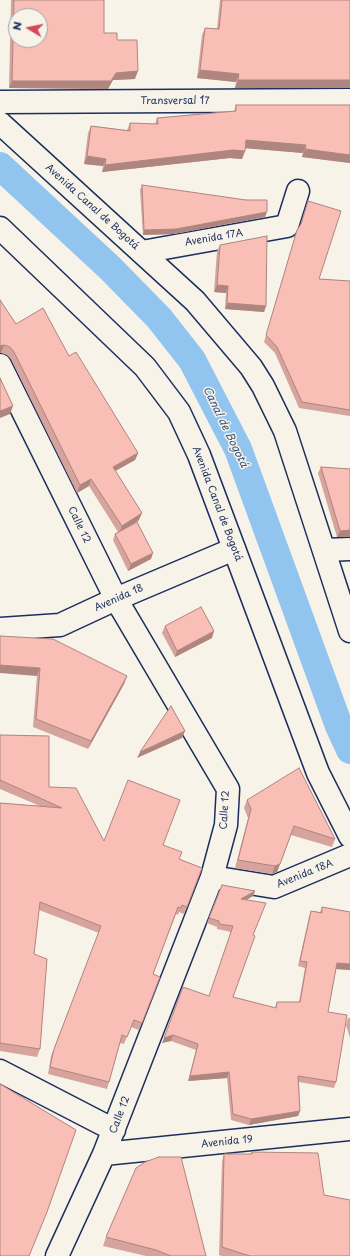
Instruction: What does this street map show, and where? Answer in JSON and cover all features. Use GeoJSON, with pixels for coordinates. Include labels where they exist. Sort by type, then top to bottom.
{"type":"FeatureCollection","features":[{"type":"Feature","properties":{"kind":"street","name":"Transversal 17"},"geometry":{"type":"LineString","coordinates":[[0,102],[350,100]]}},
{"type":"Feature","properties":{"kind":"street","name":"Avenida Canal de Bogotá"},"geometry":{"type":"LineString","coordinates":[[0,123],[195,301],[220,328],[251,367],[263,386],[285,431],[325,550],[350,631]]}},
{"type":"Feature","properties":{"kind":"street","name":"Avenida 17A"},"geometry":{"type":"LineString","coordinates":[[142,252],[287,226],[298,192]]}},
{"type":"Feature","properties":{"kind":"street","name":"Avenida Canal de Bogotá"},"geometry":{"type":"LineString","coordinates":[[0,228],[145,367],[179,412],[191,436],[318,773],[350,836]]}},
{"type":"Feature","properties":{"kind":"street","name":"Calle 12"},"geometry":{"type":"LineString","coordinates":[[0,365],[116,599],[228,789],[226,825],[212,877],[114,1130],[57,1256]]}},
{"type":"Feature","properties":{"kind":"street","name":"Avenida 18"},"geometry":{"type":"LineString","coordinates":[[0,629],[60,625],[116,599],[234,549]]}},
{"type":"Feature","properties":{"kind":"street"},"geometry":{"type":"LineString","coordinates":[[325,550],[350,549]]}},
{"type":"Feature","properties":{"kind":"street","name":"Avenida 18A"},"geometry":{"type":"LineString","coordinates":[[212,877],[274,887],[350,855]]}},
{"type":"Feature","properties":{"kind":"street"},"geometry":{"type":"LineString","coordinates":[[0,1071],[114,1130]]}},
{"type":"Feature","properties":{"kind":"street","name":"Avenida 19"},"geometry":{"type":"LineString","coordinates":[[104,1154],[350,1129]]}},
{"type":"Feature","properties":{"kind":"building"},"geometry":{"type":"Polygon","coordinates":[[[14,0],[104,0],[104,33],[117,33],[117,40],[137,40],[138,71],[116,73],[111,81],[12,81],[13,48],[48,48],[48,8],[14,8],[14,0]]]}},
{"type":"Feature","properties":{"kind":"building"},"geometry":{"type":"Polygon","coordinates":[[[222,0],[350,0],[350,80],[238,80],[239,74],[200,70],[205,28],[219,29],[222,0]]]}},
{"type":"Feature","properties":{"kind":"building"},"geometry":{"type":"Polygon","coordinates":[[[236,105],[350,105],[350,155],[305,149],[306,145],[246,140],[245,151],[233,150],[105,165],[106,159],[87,156],[91,126],[130,131],[130,123],[158,124],[157,118],[236,111],[236,105]]]}},
{"type":"Feature","properties":{"kind":"building"},"geometry":{"type":"Polygon","coordinates":[[[142,185],[246,200],[267,200],[267,212],[176,229],[144,230],[142,185]]]}},
{"type":"Feature","properties":{"kind":"building"},"geometry":{"type":"Polygon","coordinates":[[[308,201],[341,211],[319,279],[350,281],[350,410],[302,402],[277,347],[266,335],[297,230],[301,224],[308,201]]]}},
{"type":"Feature","properties":{"kind":"building"},"geometry":{"type":"Polygon","coordinates":[[[267,236],[266,306],[227,303],[228,286],[217,285],[220,245],[267,236]]]}},
{"type":"Feature","properties":{"kind":"building"},"geometry":{"type":"Polygon","coordinates":[[[0,300],[16,324],[43,308],[69,356],[76,352],[138,453],[113,467],[142,513],[122,526],[91,479],[80,485],[14,352],[10,347],[4,345],[0,346],[0,300]]]}},
{"type":"Feature","properties":{"kind":"building"},"geometry":{"type":"Polygon","coordinates":[[[0,378],[13,406],[0,411],[0,378]]]}},
{"type":"Feature","properties":{"kind":"building"},"geometry":{"type":"Polygon","coordinates":[[[321,467],[350,469],[350,530],[340,531],[321,467]]]}},
{"type":"Feature","properties":{"kind":"building"},"geometry":{"type":"Polygon","coordinates":[[[137,522],[153,553],[131,564],[115,534],[137,522]]]}},
{"type":"Feature","properties":{"kind":"building"},"geometry":{"type":"Polygon","coordinates":[[[201,607],[214,631],[177,651],[165,626],[201,607]]]}},
{"type":"Feature","properties":{"kind":"building"},"geometry":{"type":"Polygon","coordinates":[[[0,636],[53,639],[127,676],[91,741],[36,719],[40,668],[0,665],[0,636]]]}},
{"type":"Feature","properties":{"kind":"building"},"geometry":{"type":"Polygon","coordinates":[[[171,706],[185,731],[140,752],[171,706]]]}},
{"type":"Feature","properties":{"kind":"building"},"geometry":{"type":"Polygon","coordinates":[[[0,735],[49,736],[49,787],[76,788],[104,841],[128,780],[180,800],[163,845],[182,852],[179,859],[202,868],[187,907],[182,905],[181,908],[178,907],[153,974],[160,977],[142,1023],[134,1020],[127,1037],[122,1035],[109,1082],[50,1067],[54,1049],[101,926],[40,902],[34,954],[47,959],[40,1049],[0,1043],[0,803],[62,808],[0,780],[0,735]]]}},
{"type":"Feature","properties":{"kind":"building"},"geometry":{"type":"Polygon","coordinates":[[[299,768],[335,839],[294,826],[280,864],[275,866],[238,860],[251,809],[247,800],[299,768]]]}},
{"type":"Feature","properties":{"kind":"building"},"geometry":{"type":"Polygon","coordinates":[[[222,885],[255,891],[241,899],[266,903],[253,935],[255,936],[233,997],[276,1008],[277,1002],[300,1002],[307,962],[300,961],[311,911],[322,913],[322,907],[350,912],[350,964],[337,963],[328,1012],[347,1015],[336,1082],[298,1076],[300,1111],[251,1119],[233,1114],[229,1072],[190,1076],[198,1044],[173,1035],[164,1038],[183,987],[209,996],[233,926],[219,924],[219,921],[209,918],[222,885]]]}},
{"type":"Feature","properties":{"kind":"building"},"geometry":{"type":"Polygon","coordinates":[[[0,1084],[76,1130],[47,1212],[29,1256],[0,1256],[0,1084]]]}},
{"type":"Feature","properties":{"kind":"building"},"geometry":{"type":"Polygon","coordinates":[[[252,1152],[318,1153],[324,1195],[350,1200],[350,1256],[250,1256],[222,1247],[224,1154],[252,1154],[252,1152]]]}},
{"type":"Feature","properties":{"kind":"building"},"geometry":{"type":"Polygon","coordinates":[[[159,1157],[181,1157],[206,1256],[171,1256],[156,1250],[106,1237],[136,1168],[145,1162],[159,1157]]]}},
{"type":"Feature","properties":{"kind":"waterway","name":"Canal de Bogotá"},"geometry":{"type":"LineString","coordinates":[[0,166],[110,268],[159,318],[192,360],[238,449],[339,726],[350,750]]}}]}
